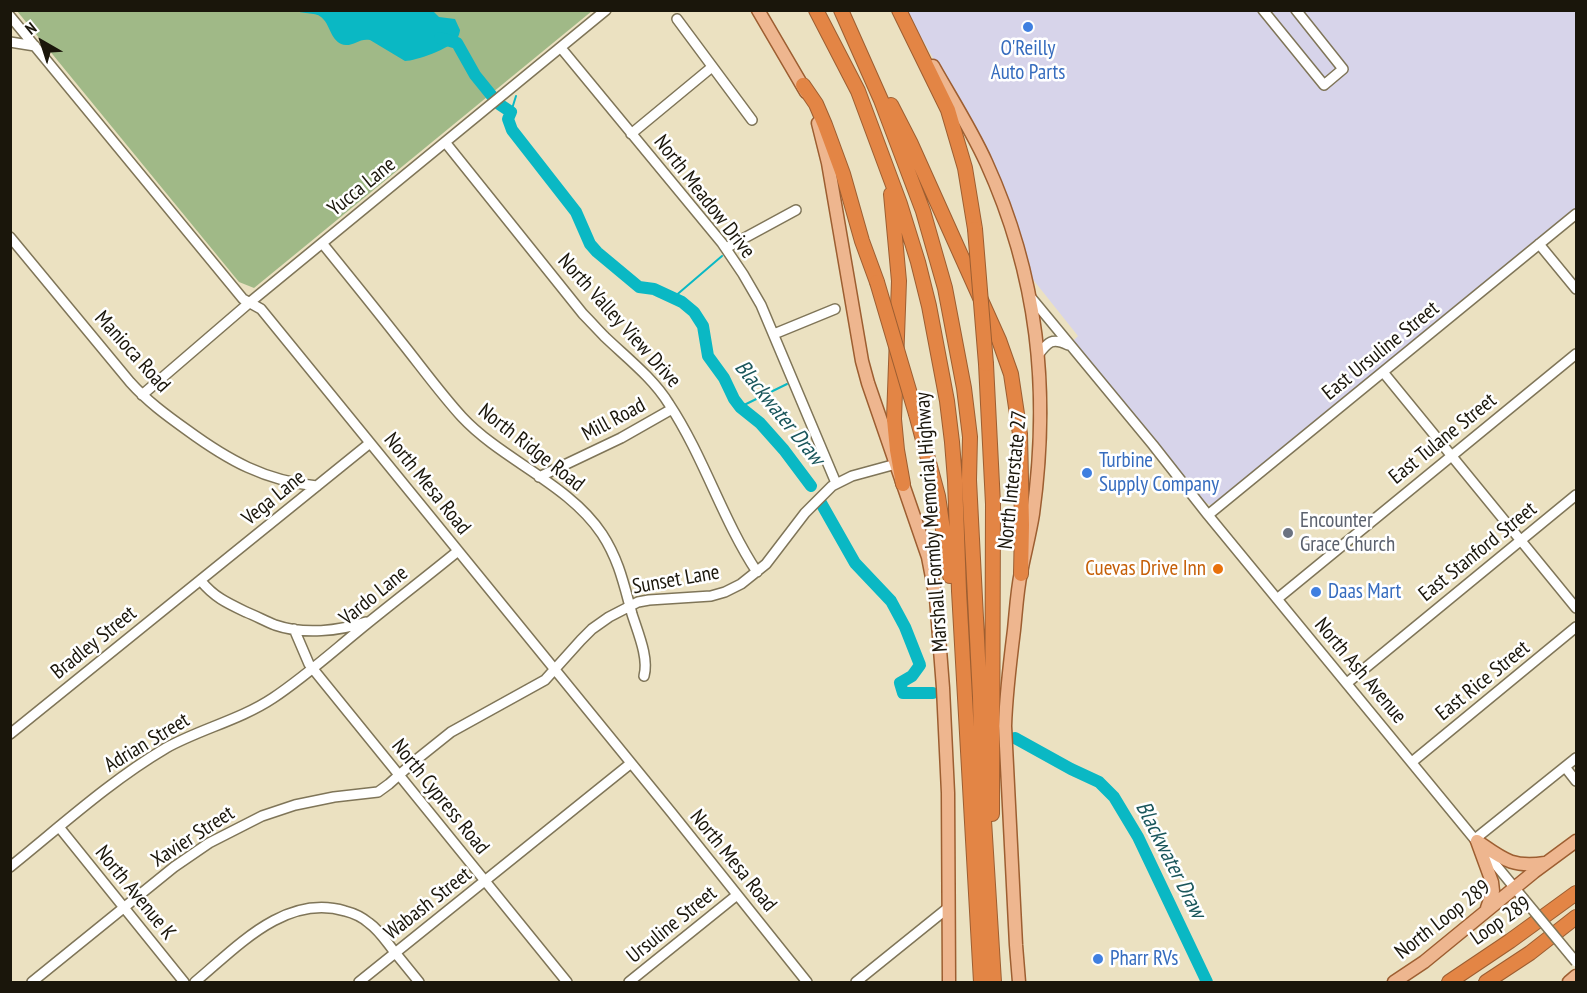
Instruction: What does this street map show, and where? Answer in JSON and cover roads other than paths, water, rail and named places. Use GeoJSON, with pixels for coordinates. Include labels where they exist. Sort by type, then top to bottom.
{"type":"FeatureCollection","features":[{"type":"Feature","properties":{"kind":"highway","name":"Marshall Formby Memorial Highway"},"geometry":{"type":"LineString","coordinates":[[816,10],[858,91],[900,204],[918,262],[947,401],[952,442],[981,982]]}},
{"type":"Feature","properties":{"kind":"highway"},"geometry":{"type":"LineString","coordinates":[[841,10],[911,144],[1007,362],[1016,401],[1020,434],[1022,525],[1020,574]]}},
{"type":"Feature","properties":{"kind":"highway","name":"Marshall Formby Memorial Highway"},"geometry":{"type":"LineString","coordinates":[[841,10],[881,100],[923,211],[945,288],[964,388],[970,437],[969,480],[980,697],[982,788],[994,982]]}},
{"type":"Feature","properties":{"kind":"highway"},"geometry":{"type":"LineString","coordinates":[[900,10],[948,110],[965,168],[975,229],[986,364],[993,504],[993,775],[989,915]]}},
{"type":"Feature","properties":{"kind":"highway"},"geometry":{"type":"LineString","coordinates":[[802,85],[816,104],[843,174],[930,462],[943,527],[965,696]]}},
{"type":"Feature","properties":{"kind":"highway"},"geometry":{"type":"LineString","coordinates":[[889,174],[899,281],[894,419],[903,484]]}},
{"type":"Feature","properties":{"kind":"highway","name":"Loop 289"},"geometry":{"type":"LineString","coordinates":[[1449,982],[1576,893]]}},
{"type":"Feature","properties":{"kind":"highway","name":"Loop 289"},"geometry":{"type":"LineString","coordinates":[[1490,981],[1576,917]]}},
{"type":"Feature","properties":{"kind":"highway"},"geometry":{"type":"LineString","coordinates":[[1438,982],[1510,941]]}},
{"type":"Feature","properties":{"kind":"main road"},"geometry":{"type":"LineString","coordinates":[[758,10],[813,108],[828,163],[862,361],[928,558],[937,606],[948,793],[949,982]]}},
{"type":"Feature","properties":{"kind":"main road","name":"North Interstate 27"},"geometry":{"type":"LineString","coordinates":[[900,10],[986,162],[1006,212],[1018,247],[1029,295],[1038,355],[1041,387],[1040,444],[1033,516],[1020,574],[1006,692],[1005,726],[1019,982]]}},
{"type":"Feature","properties":{"kind":"main road"},"geometry":{"type":"LineString","coordinates":[[1476,840],[1504,859],[1521,865],[1546,863]]}},
{"type":"Feature","properties":{"kind":"main road"},"geometry":{"type":"LineString","coordinates":[[1476,840],[1492,882],[1493,891],[1486,910]]}},
{"type":"Feature","properties":{"kind":"main road","name":"North Loop 289"},"geometry":{"type":"LineString","coordinates":[[1394,982],[1424,963],[1486,910],[1576,841]]}},
{"type":"Feature","properties":{"kind":"main road"},"geometry":{"type":"LineString","coordinates":[[1569,982],[1576,976]]}},
{"type":"Feature","properties":{"kind":"street","name":"Yucca Lane"},"geometry":{"type":"LineString","coordinates":[[142,395],[249,303],[606,10]]}},
{"type":"Feature","properties":{"kind":"street"},"geometry":{"type":"LineString","coordinates":[[1263,10],[1324,85],[1343,69],[1296,10]]}},
{"type":"Feature","properties":{"kind":"street","name":"North Mesa Road"},"geometry":{"type":"LineString","coordinates":[[10,16],[243,299],[261,309],[807,982]]}},
{"type":"Feature","properties":{"kind":"street"},"geometry":{"type":"LineString","coordinates":[[677,19],[752,120]]}},
{"type":"Feature","properties":{"kind":"street"},"geometry":{"type":"LineString","coordinates":[[10,42],[35,46]]}},
{"type":"Feature","properties":{"kind":"street","name":"North Meadow Drive"},"geometry":{"type":"LineString","coordinates":[[561,48],[726,248],[760,305],[774,334],[836,483]]}},
{"type":"Feature","properties":{"kind":"street"},"geometry":{"type":"LineString","coordinates":[[631,134],[712,67]]}},
{"type":"Feature","properties":{"kind":"street","name":"North Valley View Drive"},"geometry":{"type":"LineString","coordinates":[[445,142],[578,306],[603,335],[660,392],[695,451],[744,552],[757,572]]}},
{"type":"Feature","properties":{"kind":"street"},"geometry":{"type":"LineString","coordinates":[[726,248],[796,210]]}},
{"type":"Feature","properties":{"kind":"street","name":"East Ursuline Street"},"geometry":{"type":"LineString","coordinates":[[1208,515],[1576,214]]}},
{"type":"Feature","properties":{"kind":"street","name":"Manioca Road"},"geometry":{"type":"LineString","coordinates":[[10,237],[130,382],[162,413],[239,464],[276,478],[317,486]]}},
{"type":"Feature","properties":{"kind":"street","name":"North Ridge Road"},"geometry":{"type":"LineString","coordinates":[[322,243],[462,417],[493,444],[582,511],[600,532],[620,570],[646,663],[644,676]]}},
{"type":"Feature","properties":{"kind":"street"},"geometry":{"type":"LineString","coordinates":[[1539,244],[1576,289]]}},
{"type":"Feature","properties":{"kind":"street","name":"North Ash Avenue"},"geometry":{"type":"LineString","coordinates":[[1029,295],[1576,962]]}},
{"type":"Feature","properties":{"kind":"street"},"geometry":{"type":"LineString","coordinates":[[774,334],[835,309]]}},
{"type":"Feature","properties":{"kind":"street"},"geometry":{"type":"LineString","coordinates":[[1038,355],[1043,347],[1054,341],[1060,341],[1072,347]]}},
{"type":"Feature","properties":{"kind":"street","name":"East Tulane Street"},"geometry":{"type":"LineString","coordinates":[[1277,599],[1576,354]]}},
{"type":"Feature","properties":{"kind":"street"},"geometry":{"type":"LineString","coordinates":[[1383,372],[1576,608]]}},
{"type":"Feature","properties":{"kind":"street","name":"Mill Road"},"geometry":{"type":"LineString","coordinates":[[539,477],[621,438],[672,409]]}},
{"type":"Feature","properties":{"kind":"street","name":"Vega Lane"},"geometry":{"type":"LineString","coordinates":[[201,581],[370,443]]}},
{"type":"Feature","properties":{"kind":"street","name":"Sunset Lane"},"geometry":{"type":"LineString","coordinates":[[399,776],[451,732],[537,686],[555,671],[592,629],[630,606],[649,600],[711,596],[741,584],[772,557],[805,513],[836,483],[852,476],[896,464]]}},
{"type":"Feature","properties":{"kind":"street","name":"East Stanford Street"},"geometry":{"type":"LineString","coordinates":[[1347,683],[1576,495]]}},
{"type":"Feature","properties":{"kind":"street","name":"Vardo Lane"},"geometry":{"type":"LineString","coordinates":[[313,669],[458,551]]}},
{"type":"Feature","properties":{"kind":"street"},"geometry":{"type":"LineString","coordinates":[[201,581],[209,591],[228,604],[277,625],[294,629],[331,630],[373,620]]}},
{"type":"Feature","properties":{"kind":"street","name":"Bradley Street"},"geometry":{"type":"LineString","coordinates":[[10,734],[201,581]]}},
{"type":"Feature","properties":{"kind":"street","name":"East Rice Street"},"geometry":{"type":"LineString","coordinates":[[1412,762],[1576,627]]}},
{"type":"Feature","properties":{"kind":"street","name":"North Cypress Road"},"geometry":{"type":"LineString","coordinates":[[294,629],[303,653],[313,669],[567,982]]}},
{"type":"Feature","properties":{"kind":"street","name":"Adrian Street"},"geometry":{"type":"LineString","coordinates":[[10,867],[138,765],[204,730],[246,714],[272,699],[313,669]]}},
{"type":"Feature","properties":{"kind":"street"},"geometry":{"type":"LineString","coordinates":[[1476,840],[1576,758]]}},
{"type":"Feature","properties":{"kind":"street","name":"Wabash Street"},"geometry":{"type":"LineString","coordinates":[[359,982],[630,764]]}},
{"type":"Feature","properties":{"kind":"street"},"geometry":{"type":"LineString","coordinates":[[1565,768],[1576,781]]}},
{"type":"Feature","properties":{"kind":"street","name":"Xavier Street"},"geometry":{"type":"LineString","coordinates":[[32,982],[174,867],[209,843],[262,816],[295,805],[334,797],[378,792],[399,776]]}},
{"type":"Feature","properties":{"kind":"street","name":"North Avenue K"},"geometry":{"type":"LineString","coordinates":[[59,827],[184,982]]}},
{"type":"Feature","properties":{"kind":"street","name":"Ursuline Street"},"geometry":{"type":"LineString","coordinates":[[630,982],[737,895]]}},
{"type":"Feature","properties":{"kind":"street"},"geometry":{"type":"LineString","coordinates":[[856,982],[949,907]]}},
{"type":"Feature","properties":{"kind":"street"},"geometry":{"type":"LineString","coordinates":[[195,982],[263,926],[285,914],[312,908],[333,908],[354,914],[369,923],[420,982]]}},
{"type":"Feature","properties":{"kind":"water"},"geometry":{"type":"Polygon","coordinates":[[[297,11],[433,11],[439,17],[455,19],[460,31],[453,43],[441,50],[405,61],[370,40],[349,45],[341,44],[335,39],[321,17],[297,11]]]}},
{"type":"Feature","properties":{"kind":"waterway","name":"Blackwater Draw"},"geometry":{"type":"LineString","coordinates":[[440,38],[457,43],[475,75],[492,96]]}},
{"type":"Feature","properties":{"kind":"waterway"},"geometry":{"type":"LineString","coordinates":[[511,112],[516,96]]}},
{"type":"Feature","properties":{"kind":"waterway","name":"Blackwater Draw"},"geometry":{"type":"LineString","coordinates":[[499,104],[511,112],[508,119],[512,130],[576,212],[590,244],[597,252],[639,287],[654,289],[682,302],[694,312],[703,326],[708,356],[724,378],[734,399],[784,450],[811,486]]}},
{"type":"Feature","properties":{"kind":"waterway"},"geometry":{"type":"LineString","coordinates":[[673,298],[722,256]]}},
{"type":"Feature","properties":{"kind":"waterway"},"geometry":{"type":"LineString","coordinates":[[740,407],[787,384]]}},
{"type":"Feature","properties":{"kind":"waterway","name":"Blackwater Draw"},"geometry":{"type":"LineString","coordinates":[[821,503],[855,563],[891,601],[905,627],[920,665],[912,676],[900,683],[903,693],[933,693]]}},
{"type":"Feature","properties":{"kind":"waterway","name":"Blackwater Draw"},"geometry":{"type":"LineString","coordinates":[[1015,738],[1099,782],[1114,797],[1138,837],[1207,982]]}},
{"type":"Feature","properties":{"kind":"place","name":"O'Reilly Auto Parts"},"geometry":{"type":"Point","coordinates":[1028,27]}},
{"type":"Feature","properties":{"kind":"place","name":"Turbine Supply Company"},"geometry":{"type":"Point","coordinates":[1087,473]}},
{"type":"Feature","properties":{"kind":"place","name":"Encounter Grace Church"},"geometry":{"type":"Point","coordinates":[1288,533]}},
{"type":"Feature","properties":{"kind":"place","name":"Cuevas Drive Inn"},"geometry":{"type":"Point","coordinates":[1218,569]}},
{"type":"Feature","properties":{"kind":"place","name":"Daas Mart"},"geometry":{"type":"Point","coordinates":[1316,592]}},
{"type":"Feature","properties":{"kind":"place","name":"Pharr RVs"},"geometry":{"type":"Point","coordinates":[1098,959]}}]}
